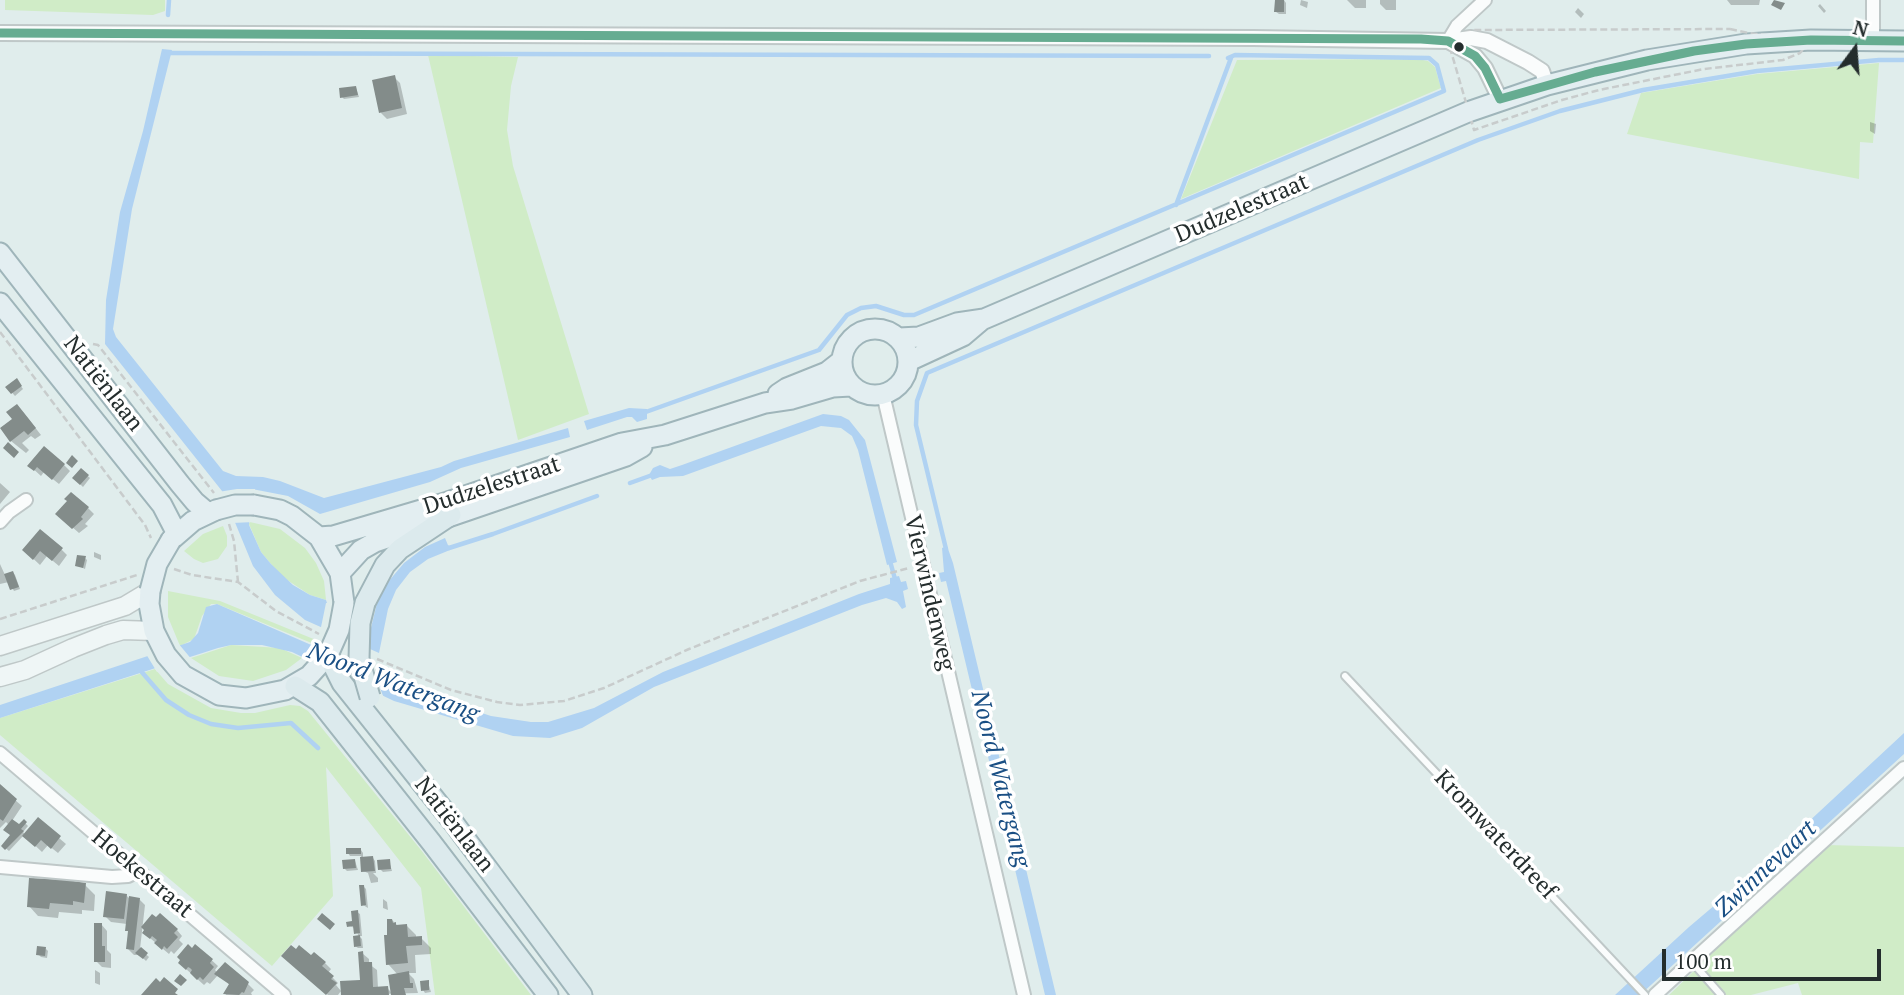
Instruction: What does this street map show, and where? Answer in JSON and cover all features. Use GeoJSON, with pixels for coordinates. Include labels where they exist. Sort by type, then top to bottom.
{"type":"FeatureCollection","features":[{"type":"Feature","properties":{"kind":"highway"},"geometry":{"type":"LineString","coordinates":[[382,734],[359,659],[358,640],[365,603],[385,565],[400,549],[452,515]]}},
{"type":"Feature","properties":{"kind":"highway","name":"Natiënlaan"},"geometry":{"type":"LineString","coordinates":[[328,654],[342,683],[453,822],[582,995]]}},
{"type":"Feature","properties":{"kind":"highway","name":"Natiënlaan"},"geometry":{"type":"LineString","coordinates":[[295,685],[313,696],[328,712],[432,842],[548,995]]}},
{"type":"Feature","properties":{"kind":"main road","name":"Dudzelestraat"},"geometry":{"type":"LineString","coordinates":[[899,338],[919,337],[957,323],[984,319],[1468,112],[1547,85],[1621,66],[1694,51],[1746,44],[1811,40],[1904,41]]}},
{"type":"Feature","properties":{"kind":"main road","name":"Natiënlaan"},"geometry":{"type":"LineString","coordinates":[[0,253],[195,502],[217,510]]}},
{"type":"Feature","properties":{"kind":"main road","name":"Natiënlaan"},"geometry":{"type":"LineString","coordinates":[[0,303],[162,505],[174,537]]}},
{"type":"Feature","properties":{"kind":"main road","name":"Dudzelestraat"},"geometry":{"type":"LineString","coordinates":[[909,361],[963,336],[984,319]]}},
{"type":"Feature","properties":{"kind":"main road"},"geometry":{"type":"LineString","coordinates":[[876,328],[899,338],[909,361],[902,382],[893,390],[871,395],[851,386],[843,374],[841,361],[844,348],[851,337],[862,330],[876,328]]}},
{"type":"Feature","properties":{"kind":"main road","name":"Dudzelestraat"},"geometry":{"type":"LineString","coordinates":[[765,402],[786,388],[827,372],[841,361]]}},
{"type":"Feature","properties":{"kind":"main road","name":"Dudzelestraat"},"geometry":{"type":"LineString","coordinates":[[319,537],[435,506],[622,443],[665,435],[765,402],[792,399],[833,387],[851,386]]}},
{"type":"Feature","properties":{"kind":"main road","name":"Dudzelestraat"},"geometry":{"type":"LineString","coordinates":[[340,573],[361,550],[375,542],[626,456],[665,435]]}},
{"type":"Feature","properties":{"kind":"main road"},"geometry":{"type":"LineString","coordinates":[[235,505],[254,505],[279,510],[292,516],[319,537],[340,573],[344,603],[340,630],[328,654],[315,670],[285,691],[260,697],[219,695],[195,683],[175,667],[157,639],[149,604],[157,564],[174,537],[193,521],[217,510],[235,505]]}},
{"type":"Feature","properties":{"kind":"main road"},"geometry":{"type":"LineString","coordinates":[[0,646],[125,606],[150,591]]}},
{"type":"Feature","properties":{"kind":"main road"},"geometry":{"type":"LineString","coordinates":[[0,677],[25,670],[114,633],[139,629],[157,639]]}},
{"type":"Feature","properties":{"kind":"street"},"geometry":{"type":"LineString","coordinates":[[1448,41],[1457,26],[1485,0]]}},
{"type":"Feature","properties":{"kind":"street"},"geometry":{"type":"LineString","coordinates":[[1873,0],[1873,41]]}},
{"type":"Feature","properties":{"kind":"street"},"geometry":{"type":"LineString","coordinates":[[0,33],[1253,37],[1448,41],[1471,38],[1487,41],[1528,62],[1542,71],[1547,85]]}},
{"type":"Feature","properties":{"kind":"street"},"geometry":{"type":"LineString","coordinates":[[1448,41],[1475,56],[1485,68],[1500,99]]}},
{"type":"Feature","properties":{"kind":"street","name":"Vierwindenweg"},"geometry":{"type":"LineString","coordinates":[[883,394],[1024,995]]}},
{"type":"Feature","properties":{"kind":"street"},"geometry":{"type":"LineString","coordinates":[[0,522],[26,500]]}},
{"type":"Feature","properties":{"kind":"street","name":"Hoekestraat"},"geometry":{"type":"LineString","coordinates":[[0,753],[284,995]]}},
{"type":"Feature","properties":{"kind":"street"},"geometry":{"type":"LineString","coordinates":[[1655,995],[1904,768]]}},
{"type":"Feature","properties":{"kind":"street"},"geometry":{"type":"LineString","coordinates":[[0,867],[112,877],[128,876],[138,871]]}},
{"type":"Feature","properties":{"kind":"lane","name":"Kromwaterdreef"},"geometry":{"type":"LineString","coordinates":[[1345,676],[1645,995]]}},
{"type":"Feature","properties":{"kind":"lane"},"geometry":{"type":"LineString","coordinates":[[1692,962],[1721,995]]}},
{"type":"Feature","properties":{"kind":"path"},"geometry":{"type":"LineString","coordinates":[[1730,29],[1811,40],[1800,53],[1783,60],[1704,69],[1599,90],[1474,130],[1448,41],[1472,30],[1730,29]]}},
{"type":"Feature","properties":{"kind":"path"},"geometry":{"type":"LineString","coordinates":[[0,332],[145,525],[153,550]]}},
{"type":"Feature","properties":{"kind":"path"},"geometry":{"type":"LineString","coordinates":[[63,334],[98,345],[204,481],[234,541],[238,582]]}},
{"type":"Feature","properties":{"kind":"path"},"geometry":{"type":"LineString","coordinates":[[167,567],[192,575],[238,582],[276,611],[319,634]]}},
{"type":"Feature","properties":{"kind":"path"},"geometry":{"type":"LineString","coordinates":[[367,655],[477,698],[520,705],[564,701],[604,688],[689,649],[877,575],[903,568]]}},
{"type":"Feature","properties":{"kind":"path"},"geometry":{"type":"LineString","coordinates":[[0,620],[133,578],[144,570]]}},
{"type":"Feature","properties":{"kind":"green space"},"geometry":{"type":"Polygon","coordinates":[[[5,0],[165,0],[165,11],[153,15],[5,10],[5,0]]]}},
{"type":"Feature","properties":{"kind":"green space"},"geometry":{"type":"Polygon","coordinates":[[[428,55],[518,57],[511,86],[507,130],[513,166],[589,414],[518,440],[428,55]]]}},
{"type":"Feature","properties":{"kind":"green space"},"geometry":{"type":"Polygon","coordinates":[[[1237,60],[1428,61],[1435,67],[1441,88],[1181,199],[1237,60]]]}},
{"type":"Feature","properties":{"kind":"green space"},"geometry":{"type":"Polygon","coordinates":[[[1879,63],[1873,143],[1860,142],[1859,179],[1627,134],[1641,93],[1757,74],[1879,63]]]}},
{"type":"Feature","properties":{"kind":"green space"},"geometry":{"type":"Polygon","coordinates":[[[250,522],[280,529],[305,548],[324,581],[326,600],[310,595],[281,576],[261,552],[250,522]]]}},
{"type":"Feature","properties":{"kind":"green space"},"geometry":{"type":"Polygon","coordinates":[[[223,526],[227,546],[218,559],[203,563],[184,551],[203,534],[223,526]]]}},
{"type":"Feature","properties":{"kind":"green space"},"geometry":{"type":"Polygon","coordinates":[[[168,591],[220,601],[316,640],[314,644],[217,604],[211,604],[202,616],[194,639],[180,646],[168,617],[168,591]]]}},
{"type":"Feature","properties":{"kind":"green space"},"geometry":{"type":"Polygon","coordinates":[[[231,645],[280,648],[302,658],[286,670],[253,681],[219,676],[191,658],[231,645]]]}},
{"type":"Feature","properties":{"kind":"green space"},"geometry":{"type":"Polygon","coordinates":[[[155,669],[168,684],[211,708],[255,713],[290,705],[300,706],[308,711],[421,850],[531,995],[435,995],[421,888],[326,767],[333,896],[272,966],[0,735],[0,718],[155,669]]]}},
{"type":"Feature","properties":{"kind":"green space"},"geometry":{"type":"Polygon","coordinates":[[[1827,845],[1904,847],[1904,995],[1802,995],[1798,983],[1751,995],[1669,995],[1693,972],[1704,954],[1827,845]]]}},
{"type":"Feature","properties":{"kind":"water"},"geometry":{"type":"Polygon","coordinates":[[[162,49],[172,50],[132,209],[113,329],[116,337],[223,471],[236,476],[280,481],[324,498],[441,467],[568,428],[570,437],[461,468],[430,482],[320,514],[288,496],[252,489],[249,525],[261,552],[293,585],[326,600],[327,603],[377,603],[388,582],[404,563],[425,547],[445,538],[450,550],[428,559],[410,572],[396,590],[388,609],[379,653],[305,620],[275,595],[253,566],[222,491],[105,344],[106,300],[120,212],[162,49]]]}},
{"type":"Feature","properties":{"kind":"water"},"geometry":{"type":"Polygon","coordinates":[[[629,408],[647,409],[647,419],[637,422],[632,417],[627,417],[587,430],[584,421],[629,408]]]}},
{"type":"Feature","properties":{"kind":"water"},"geometry":{"type":"Polygon","coordinates":[[[823,414],[849,420],[865,440],[897,562],[887,565],[858,450],[852,436],[841,428],[821,426],[683,476],[652,480],[649,475],[653,468],[660,465],[670,469],[823,414]]]}},
{"type":"Feature","properties":{"kind":"water","name":"Noord Watergang"},"geometry":{"type":"Polygon","coordinates":[[[947,546],[1056,995],[1045,995],[946,581],[941,582],[939,573],[944,572],[942,548],[947,546]]]}},
{"type":"Feature","properties":{"kind":"water","name":"Noord Watergang"},"geometry":{"type":"Polygon","coordinates":[[[899,576],[901,582],[906,581],[908,589],[903,591],[906,607],[902,609],[897,602],[886,598],[862,605],[654,687],[582,728],[550,738],[513,736],[394,701],[292,652],[262,645],[231,645],[218,648],[0,718],[0,705],[190,642],[198,633],[206,607],[217,604],[424,694],[491,716],[548,722],[594,708],[663,672],[890,584],[890,578],[899,576]]]}},
{"type":"Feature","properties":{"kind":"water","name":"Zwinnevaart"},"geometry":{"type":"Polygon","coordinates":[[[1904,733],[1904,754],[1640,995],[1615,995],[1762,865],[1904,733]]]}},
{"type":"Feature","properties":{"kind":"pier"},"geometry":{"type":"Polygon","coordinates":[[[255,489],[254,522],[232,523],[218,492],[255,489]]]}},
{"type":"Feature","properties":{"kind":"pier"},"geometry":{"type":"Polygon","coordinates":[[[326,603],[377,603],[370,632],[370,653],[320,632],[326,603]]]}},
{"type":"Feature","properties":{"kind":"pier"},"geometry":{"type":"Polygon","coordinates":[[[315,641],[372,667],[385,701],[300,660],[315,641]]]}},
{"type":"Feature","properties":{"kind":"pier"},"geometry":{"type":"Polygon","coordinates":[[[178,643],[193,661],[157,672],[146,654],[178,643]]]}},
{"type":"Feature","properties":{"kind":"building"},"geometry":{"type":"Polygon","coordinates":[[[1275,0],[1284,0],[1284,12],[1274,12],[1275,0]]]}},
{"type":"Feature","properties":{"kind":"building"},"geometry":{"type":"Polygon","coordinates":[[[1774,0],[1785,3],[1781,10],[1771,5],[1774,0]]]}},
{"type":"Feature","properties":{"kind":"building"},"geometry":{"type":"Polygon","coordinates":[[[395,75],[402,108],[379,113],[372,80],[395,75]]]}},
{"type":"Feature","properties":{"kind":"building"},"geometry":{"type":"Polygon","coordinates":[[[356,86],[358,95],[340,98],[339,88],[356,86]]]}},
{"type":"Feature","properties":{"kind":"building"},"geometry":{"type":"Polygon","coordinates":[[[17,378],[22,386],[11,394],[5,387],[17,378]]]}},
{"type":"Feature","properties":{"kind":"building"},"geometry":{"type":"Polygon","coordinates":[[[17,404],[36,428],[28,435],[24,431],[10,442],[0,428],[12,419],[6,412],[17,404]]]}},
{"type":"Feature","properties":{"kind":"building"},"geometry":{"type":"Polygon","coordinates":[[[8,442],[19,452],[14,458],[3,448],[8,442]]]}},
{"type":"Feature","properties":{"kind":"building"},"geometry":{"type":"Polygon","coordinates":[[[44,446],[65,464],[52,480],[37,467],[34,471],[27,466],[44,446]]]}},
{"type":"Feature","properties":{"kind":"building"},"geometry":{"type":"Polygon","coordinates":[[[72,455],[78,461],[72,468],[66,463],[72,455]]]}},
{"type":"Feature","properties":{"kind":"building"},"geometry":{"type":"Polygon","coordinates":[[[81,468],[89,475],[80,485],[72,478],[81,468]]]}},
{"type":"Feature","properties":{"kind":"building"},"geometry":{"type":"Polygon","coordinates":[[[71,492],[89,507],[81,517],[83,519],[72,529],[55,514],[71,492]]]}},
{"type":"Feature","properties":{"kind":"building"},"geometry":{"type":"Polygon","coordinates":[[[40,529],[63,548],[52,561],[40,551],[33,560],[22,550],[40,529]]]}},
{"type":"Feature","properties":{"kind":"building"},"geometry":{"type":"Polygon","coordinates":[[[77,555],[86,556],[83,568],[75,566],[77,555]]]}},
{"type":"Feature","properties":{"kind":"building"},"geometry":{"type":"Polygon","coordinates":[[[13,571],[19,587],[10,590],[4,574],[13,571]]]}},
{"type":"Feature","properties":{"kind":"building"},"geometry":{"type":"Polygon","coordinates":[[[0,784],[17,799],[3,821],[0,819],[0,784]]]}},
{"type":"Feature","properties":{"kind":"building"},"geometry":{"type":"Polygon","coordinates":[[[38,817],[61,836],[51,849],[41,840],[35,847],[22,836],[38,817]]]}},
{"type":"Feature","properties":{"kind":"building"},"geometry":{"type":"Polygon","coordinates":[[[12,819],[19,824],[24,819],[27,822],[21,829],[24,831],[5,850],[1,846],[10,835],[3,830],[12,819]]]}},
{"type":"Feature","properties":{"kind":"building"},"geometry":{"type":"Polygon","coordinates":[[[346,848],[361,848],[361,854],[346,854],[346,848]]]}},
{"type":"Feature","properties":{"kind":"building"},"geometry":{"type":"Polygon","coordinates":[[[373,856],[375,871],[361,872],[360,857],[373,856]]]}},
{"type":"Feature","properties":{"kind":"building"},"geometry":{"type":"Polygon","coordinates":[[[355,859],[356,868],[343,869],[342,860],[355,859]]]}},
{"type":"Feature","properties":{"kind":"building"},"geometry":{"type":"Polygon","coordinates":[[[390,859],[391,869],[378,870],[377,860],[390,859]]]}},
{"type":"Feature","properties":{"kind":"building"},"geometry":{"type":"Polygon","coordinates":[[[29,878],[86,883],[84,903],[50,903],[49,909],[27,907],[29,878]]]}},
{"type":"Feature","properties":{"kind":"building"},"geometry":{"type":"Polygon","coordinates":[[[359,885],[364,885],[366,905],[361,906],[359,885]]]}},
{"type":"Feature","properties":{"kind":"building"},"geometry":{"type":"Polygon","coordinates":[[[106,891],[127,894],[124,919],[103,917],[106,891]]]}},
{"type":"Feature","properties":{"kind":"building"},"geometry":{"type":"Polygon","coordinates":[[[129,896],[140,898],[134,950],[126,949],[129,896]]]}},
{"type":"Feature","properties":{"kind":"building"},"geometry":{"type":"Polygon","coordinates":[[[358,910],[360,933],[354,934],[353,926],[347,927],[346,922],[352,921],[351,911],[358,910]]]}},
{"type":"Feature","properties":{"kind":"building"},"geometry":{"type":"Polygon","coordinates":[[[160,913],[178,929],[174,933],[178,937],[167,949],[164,946],[162,950],[154,943],[157,940],[142,933],[144,930],[141,927],[152,914],[156,917],[160,913]]]}},
{"type":"Feature","properties":{"kind":"building"},"geometry":{"type":"Polygon","coordinates":[[[322,913],[335,924],[330,930],[317,919],[322,913]]]}},
{"type":"Feature","properties":{"kind":"building"},"geometry":{"type":"Polygon","coordinates":[[[387,919],[392,919],[396,925],[407,924],[408,937],[422,936],[422,945],[406,946],[408,963],[386,965],[384,935],[387,935],[387,919]]]}},
{"type":"Feature","properties":{"kind":"building"},"geometry":{"type":"Polygon","coordinates":[[[94,923],[102,923],[105,962],[94,962],[94,923]]]}},
{"type":"Feature","properties":{"kind":"building"},"geometry":{"type":"Polygon","coordinates":[[[360,935],[361,946],[354,947],[353,936],[360,935]]]}},
{"type":"Feature","properties":{"kind":"building"},"geometry":{"type":"Polygon","coordinates":[[[188,944],[192,948],[195,944],[213,959],[210,963],[214,967],[203,980],[200,977],[197,980],[190,973],[190,968],[186,970],[178,963],[180,960],[177,957],[188,944]]]}},
{"type":"Feature","properties":{"kind":"building"},"geometry":{"type":"Polygon","coordinates":[[[291,945],[296,949],[299,945],[311,955],[314,952],[326,962],[322,966],[334,976],[331,979],[337,983],[326,995],[281,956],[291,945]]]}},
{"type":"Feature","properties":{"kind":"building"},"geometry":{"type":"Polygon","coordinates":[[[37,946],[46,947],[45,956],[36,955],[37,946]]]}},
{"type":"Feature","properties":{"kind":"building"},"geometry":{"type":"Polygon","coordinates":[[[141,947],[148,953],[143,959],[135,953],[141,947]]]}},
{"type":"Feature","properties":{"kind":"building"},"geometry":{"type":"Polygon","coordinates":[[[363,951],[364,962],[372,962],[373,987],[388,986],[389,995],[341,995],[340,981],[360,980],[358,952],[363,951]]]}},
{"type":"Feature","properties":{"kind":"building"},"geometry":{"type":"Polygon","coordinates":[[[225,962],[249,982],[244,993],[223,994],[229,984],[214,974],[225,962]]]}},
{"type":"Feature","properties":{"kind":"building"},"geometry":{"type":"Polygon","coordinates":[[[409,971],[413,988],[404,988],[406,995],[391,995],[388,975],[409,971]]]}},
{"type":"Feature","properties":{"kind":"building"},"geometry":{"type":"Polygon","coordinates":[[[180,974],[187,980],[181,986],[174,981],[180,974]]]}},
{"type":"Feature","properties":{"kind":"building"},"geometry":{"type":"Polygon","coordinates":[[[164,977],[178,989],[175,993],[178,995],[141,995],[156,978],[160,982],[164,977]]]}},
{"type":"Feature","properties":{"kind":"building"},"geometry":{"type":"Polygon","coordinates":[[[429,980],[429,990],[421,991],[420,981],[429,980]]]}},
{"type":"Feature","properties":{"kind":"waterway"},"geometry":{"type":"LineString","coordinates":[[168,15],[169,0]]}},
{"type":"Feature","properties":{"kind":"waterway"},"geometry":{"type":"LineString","coordinates":[[167,53],[1209,56]]}},
{"type":"Feature","properties":{"kind":"waterway"},"geometry":{"type":"LineString","coordinates":[[643,413],[819,350],[847,315],[861,308],[876,306],[904,315],[914,315],[1444,91],[1437,65],[1429,58],[1235,55],[1228,58]]}},
{"type":"Feature","properties":{"kind":"waterway"},"geometry":{"type":"LineString","coordinates":[[1176,205],[1231,58]]}},
{"type":"Feature","properties":{"kind":"waterway"},"geometry":{"type":"LineString","coordinates":[[946,549],[916,425],[917,401],[927,373],[1478,140],[1560,111],[1643,90],[1757,71],[1904,60]]}},
{"type":"Feature","properties":{"kind":"waterway"},"geometry":{"type":"LineString","coordinates":[[630,483],[655,474]]}},
{"type":"Feature","properties":{"kind":"waterway"},"geometry":{"type":"LineString","coordinates":[[446,547],[493,534],[597,496]]}},
{"type":"Feature","properties":{"kind":"waterway"},"geometry":{"type":"LineString","coordinates":[[890,561],[895,579]]}},
{"type":"Feature","properties":{"kind":"waterway"},"geometry":{"type":"LineString","coordinates":[[140,670],[166,700],[189,715],[211,724],[238,728],[291,723],[318,748]]}},
{"type":"Feature","properties":{"kind":"transit line"},"geometry":{"type":"LineString","coordinates":[[0,33],[1421,39],[1448,41],[1475,56],[1485,68],[1500,99],[1595,72],[1694,51],[1746,44],[1811,40],[1904,41]]}}]}
